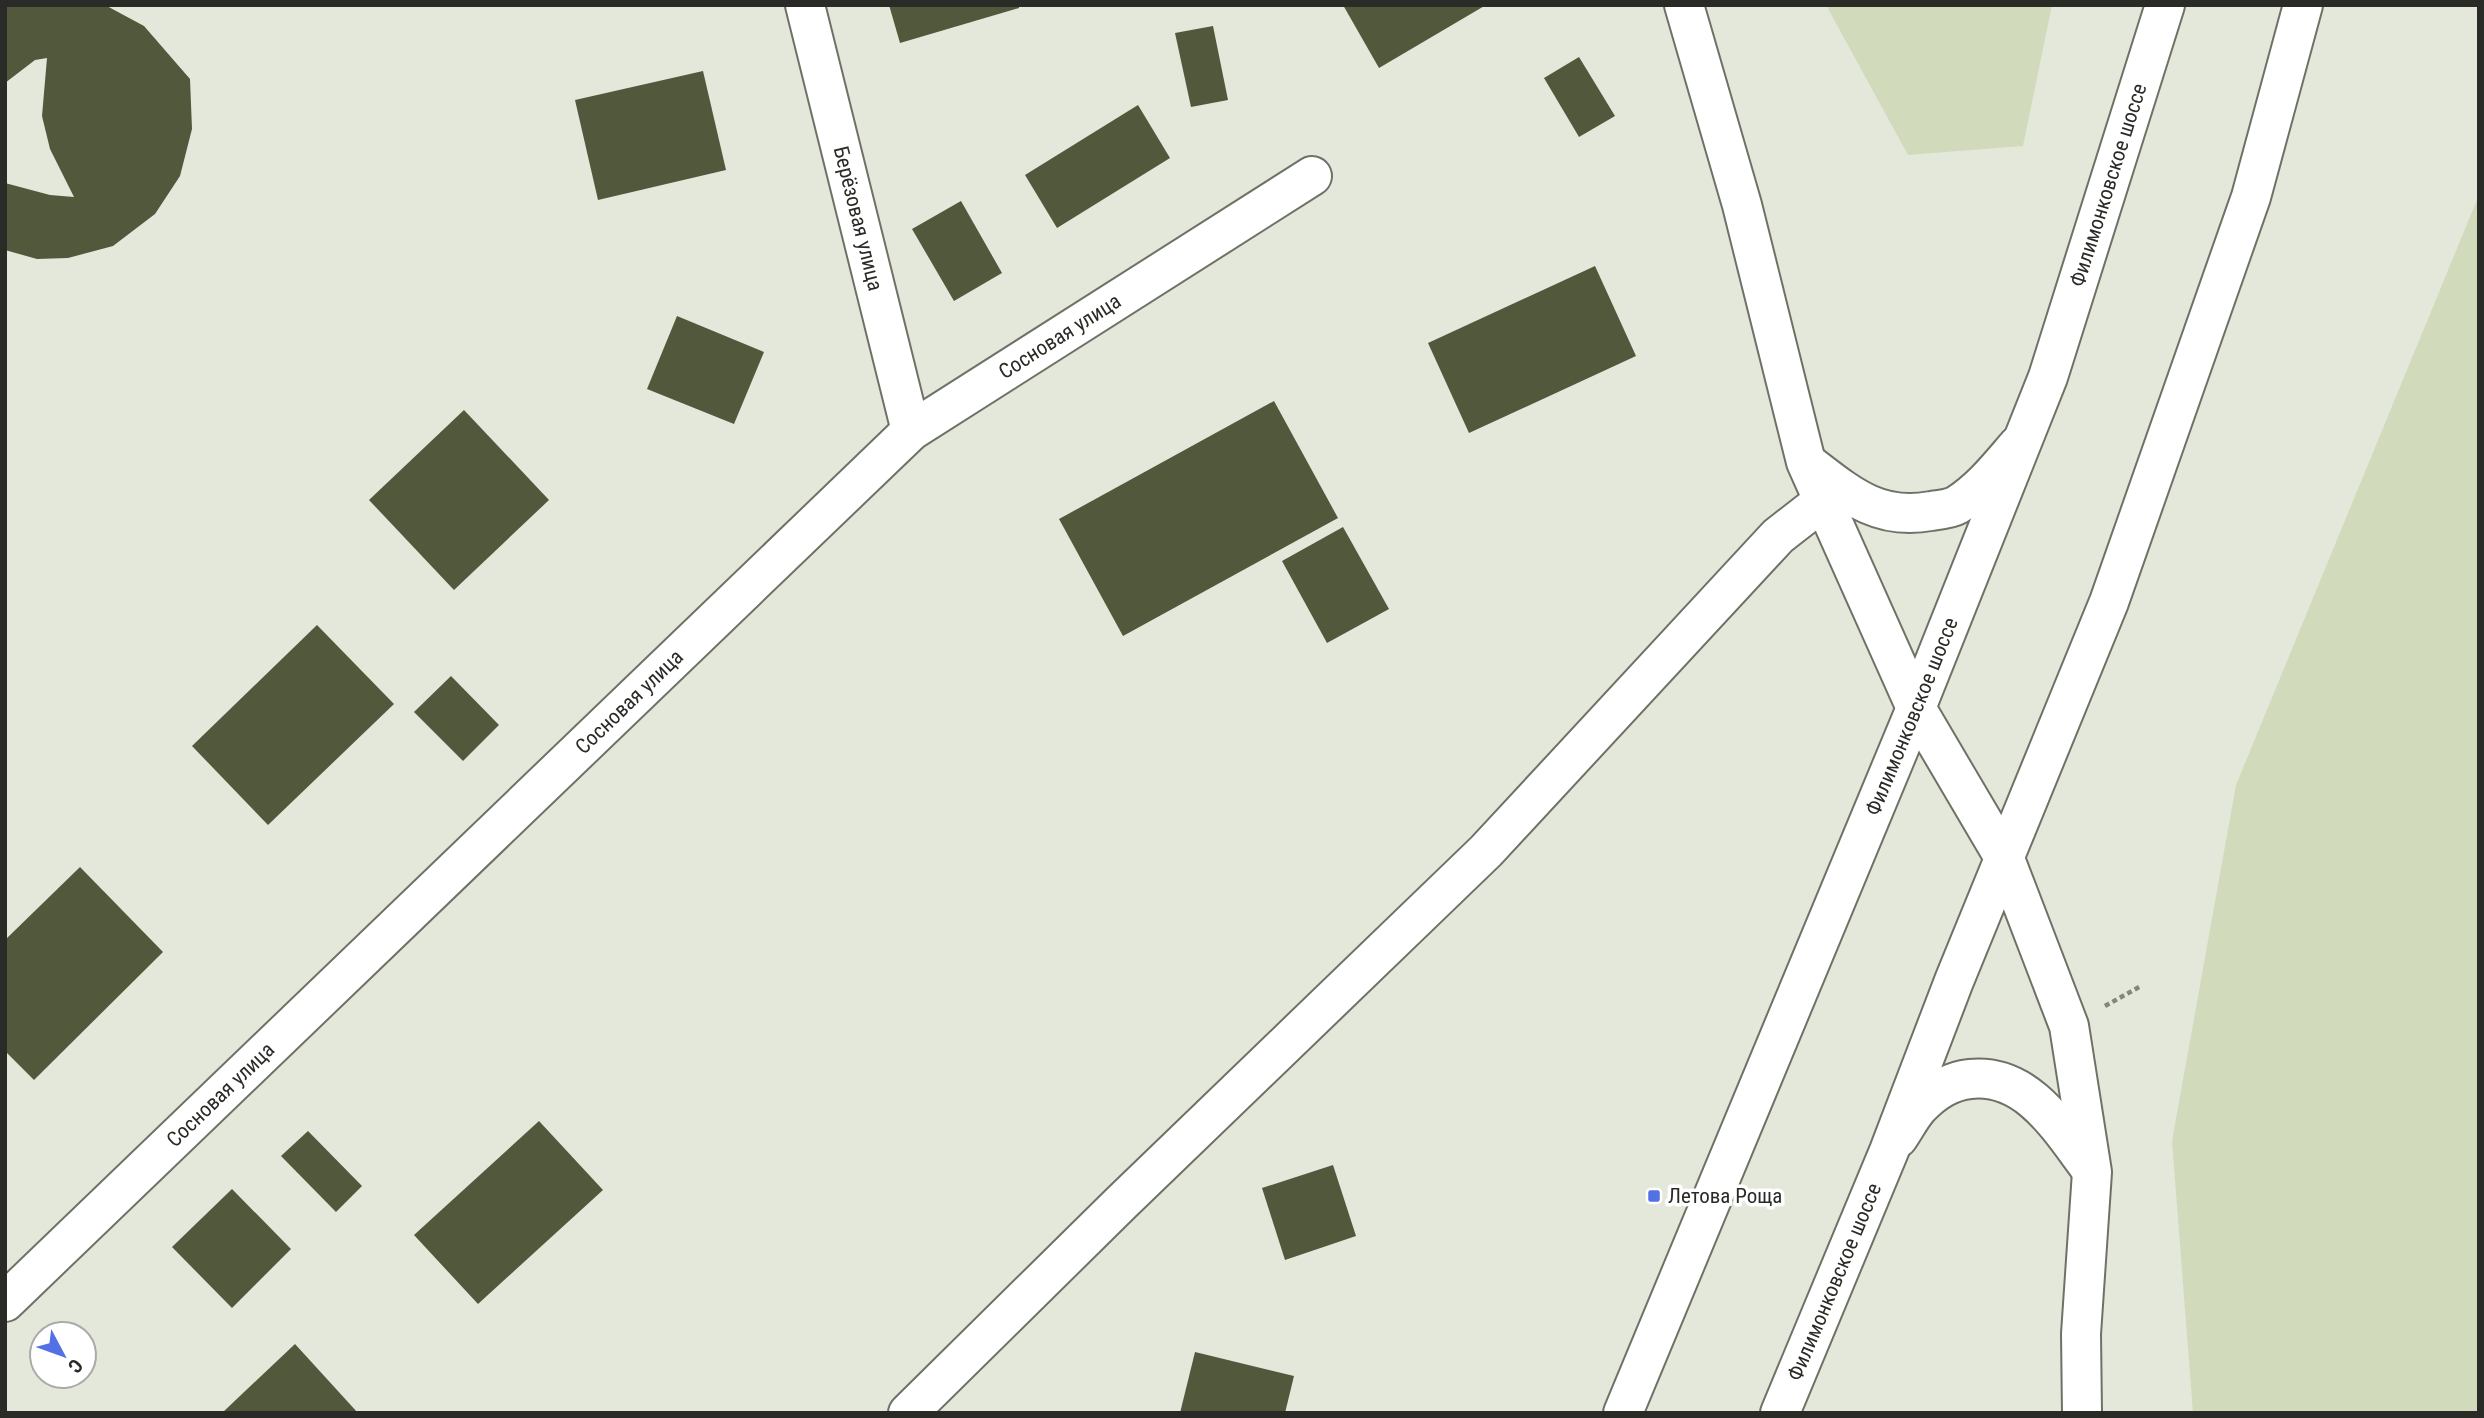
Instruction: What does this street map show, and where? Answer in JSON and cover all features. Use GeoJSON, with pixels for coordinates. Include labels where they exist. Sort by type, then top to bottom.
{"type":"FeatureCollection","features":[{"type":"Feature","properties":{"kind":"main road","name":"Берёзовая улица"},"geometry":{"type":"LineString","coordinates":[[805,5],[911,431]]}},
{"type":"Feature","properties":{"kind":"main road"},"geometry":{"type":"LineString","coordinates":[[1684,5],[1742,205],[1806,462],[1916,708],[2005,859],[2070,1026],[2092,1172],[2081,1334],[2082,1413]]}},
{"type":"Feature","properties":{"kind":"main road","name":"Филимонковское шоссе"},"geometry":{"type":"LineString","coordinates":[[1623,1413],[1916,708],[2048,377],[2165,5]]}},
{"type":"Feature","properties":{"kind":"main road","name":"Филимонковское шоссе"},"geometry":{"type":"LineString","coordinates":[[1780,1413],[1889,1152],[1954,981],[2109,602],[2251,197],[2303,5]]}},
{"type":"Feature","properties":{"kind":"main road","name":"Сосновая улица"},"geometry":{"type":"LineString","coordinates":[[5,1302],[911,431],[1312,176]]}},
{"type":"Feature","properties":{"kind":"main road"},"geometry":{"type":"LineString","coordinates":[[1806,462],[1851,496],[1882,511],[1920,513],[1954,507],[1986,484],[2024,439]]}},
{"type":"Feature","properties":{"kind":"main road"},"geometry":{"type":"LineString","coordinates":[[908,1413],[1486,851],[1778,536],[1824,501]]}},
{"type":"Feature","properties":{"kind":"main road"},"geometry":{"type":"LineString","coordinates":[[1889,1152],[1920,1106],[1952,1081],[1985,1077],[2010,1085],[2032,1098],[2050,1115],[2092,1172]]}},
{"type":"Feature","properties":{"kind":"green space"},"geometry":{"type":"Polygon","coordinates":[[[1826,5],[2052,5],[2023,146],[1908,155],[1826,5]]]}},
{"type":"Feature","properties":{"kind":"green space"},"geometry":{"type":"Polygon","coordinates":[[[2479,195],[2479,1413],[2193,1413],[2172,1141],[2236,785],[2479,195]]]}},
{"type":"Feature","properties":{"kind":"building"},"geometry":{"type":"Polygon","coordinates":[[[5,5],[105,5],[144,26],[190,79],[192,129],[180,176],[155,214],[113,246],[68,258],[37,259],[5,250],[5,183],[50,195],[74,197],[50,149],[42,116],[47,58],[35,60],[5,83],[5,5]]]}},
{"type":"Feature","properties":{"kind":"building"},"geometry":{"type":"Polygon","coordinates":[[[889,5],[1019,5],[1019,8],[900,43],[889,5]]]}},
{"type":"Feature","properties":{"kind":"building"},"geometry":{"type":"Polygon","coordinates":[[[1343,5],[1486,5],[1379,68],[1343,5]]]}},
{"type":"Feature","properties":{"kind":"building"},"geometry":{"type":"Polygon","coordinates":[[[1213,26],[1228,100],[1191,107],[1175,33],[1213,26]]]}},
{"type":"Feature","properties":{"kind":"building"},"geometry":{"type":"Polygon","coordinates":[[[1579,57],[1615,116],[1579,137],[1544,78],[1579,57]]]}},
{"type":"Feature","properties":{"kind":"building"},"geometry":{"type":"Polygon","coordinates":[[[703,71],[726,170],[598,200],[575,100],[703,71]]]}},
{"type":"Feature","properties":{"kind":"building"},"geometry":{"type":"Polygon","coordinates":[[[1138,105],[1170,158],[1057,228],[1025,175],[1138,105]]]}},
{"type":"Feature","properties":{"kind":"building"},"geometry":{"type":"Polygon","coordinates":[[[961,201],[1002,273],[954,301],[912,229],[961,201]]]}},
{"type":"Feature","properties":{"kind":"building"},"geometry":{"type":"Polygon","coordinates":[[[1595,266],[1636,356],[1469,433],[1428,343],[1595,266]]]}},
{"type":"Feature","properties":{"kind":"building"},"geometry":{"type":"Polygon","coordinates":[[[677,316],[764,352],[734,424],[647,389],[677,316]]]}},
{"type":"Feature","properties":{"kind":"building"},"geometry":{"type":"Polygon","coordinates":[[[1274,401],[1338,518],[1123,636],[1059,519],[1274,401]]]}},
{"type":"Feature","properties":{"kind":"building"},"geometry":{"type":"Polygon","coordinates":[[[464,410],[549,500],[454,590],[369,500],[464,410]]]}},
{"type":"Feature","properties":{"kind":"building"},"geometry":{"type":"Polygon","coordinates":[[[1343,527],[1389,609],[1327,643],[1282,561],[1343,527]]]}},
{"type":"Feature","properties":{"kind":"building"},"geometry":{"type":"Polygon","coordinates":[[[317,625],[394,704],[268,825],[192,746],[317,625]]]}},
{"type":"Feature","properties":{"kind":"building"},"geometry":{"type":"Polygon","coordinates":[[[451,676],[499,725],[463,761],[414,712],[451,676]]]}},
{"type":"Feature","properties":{"kind":"building"},"geometry":{"type":"Polygon","coordinates":[[[80,867],[163,952],[34,1080],[5,1051],[5,940],[80,867]]]}},
{"type":"Feature","properties":{"kind":"building"},"geometry":{"type":"Polygon","coordinates":[[[539,1121],[603,1190],[478,1304],[414,1235],[539,1121]]]}},
{"type":"Feature","properties":{"kind":"building"},"geometry":{"type":"Polygon","coordinates":[[[308,1131],[362,1186],[336,1212],[281,1156],[308,1131]]]}},
{"type":"Feature","properties":{"kind":"building"},"geometry":{"type":"Polygon","coordinates":[[[1333,1165],[1356,1236],[1285,1260],[1262,1188],[1333,1165]]]}},
{"type":"Feature","properties":{"kind":"building"},"geometry":{"type":"Polygon","coordinates":[[[232,1189],[291,1249],[232,1308],[172,1247],[232,1189]]]}},
{"type":"Feature","properties":{"kind":"building"},"geometry":{"type":"Polygon","coordinates":[[[295,1344],[358,1413],[222,1413],[295,1344]]]}},
{"type":"Feature","properties":{"kind":"building"},"geometry":{"type":"Polygon","coordinates":[[[1195,1352],[1294,1376],[1285,1413],[1180,1413],[1195,1352]]]}},
{"type":"Feature","properties":{"kind":"place","name":"Летова Роща"},"geometry":{"type":"Point","coordinates":[1654,1196]}}]}
